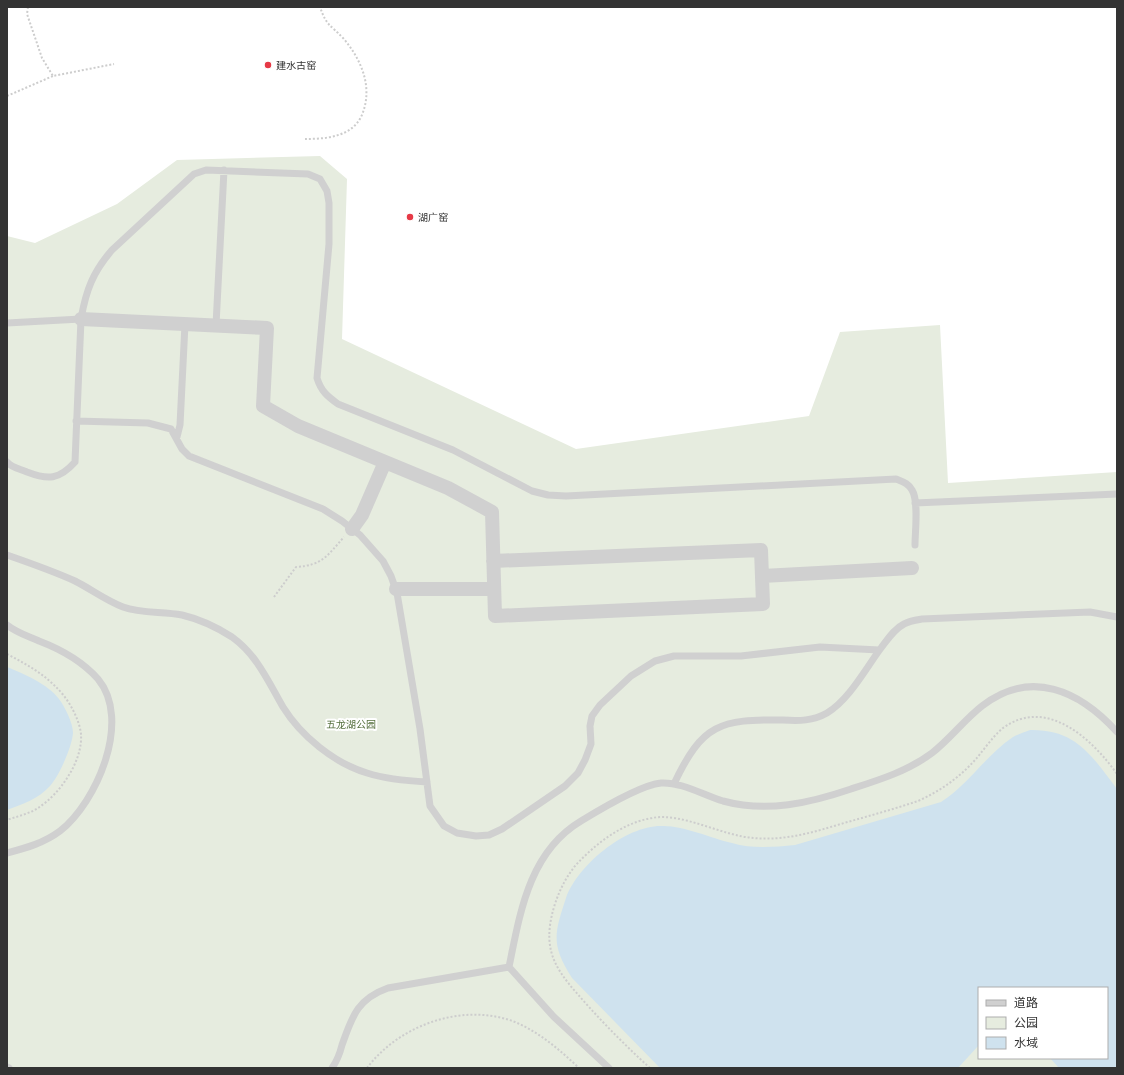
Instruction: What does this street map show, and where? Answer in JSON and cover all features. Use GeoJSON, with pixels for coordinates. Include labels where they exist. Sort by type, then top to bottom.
{"type":"FeatureCollection","features":[{"type":"Feature","properties":{"kind":"street"},"geometry":{"type":"LineString","coordinates":[[82,319],[267,328],[264,406],[298,426],[448,488],[492,512],[493,561],[495,616],[763,604],[761,550],[493,561]]}},
{"type":"Feature","properties":{"kind":"street"},"geometry":{"type":"LineString","coordinates":[[352,529],[362,515],[385,462]]}},
{"type":"Feature","properties":{"kind":"street"},"geometry":{"type":"LineString","coordinates":[[762,576],[912,568]]}},
{"type":"Feature","properties":{"kind":"street"},"geometry":{"type":"LineString","coordinates":[[396,589],[494,589]]}},
{"type":"Feature","properties":{"kind":"lane"},"geometry":{"type":"LineString","coordinates":[[7,462],[11,466],[43,478],[60,475],[75,462],[82,319],[85,296],[92,279],[102,262],[112,250],[194,174],[206,170],[224,170],[308,174],[320,179],[327,191],[329,203],[329,244],[317,378],[320,388],[327,397],[338,404],[453,450],[532,491],[548,495],[566,496],[896,479],[906,483],[913,490],[915,504],[915,544]]}},
{"type":"Feature","properties":{"kind":"lane"},"geometry":{"type":"LineString","coordinates":[[216,325],[224,170]]}},
{"type":"Feature","properties":{"kind":"lane"},"geometry":{"type":"LineString","coordinates":[[7,323],[82,319]]}},
{"type":"Feature","properties":{"kind":"lane"},"geometry":{"type":"LineString","coordinates":[[177,437],[180,425],[185,324]]}},
{"type":"Feature","properties":{"kind":"lane"},"geometry":{"type":"LineString","coordinates":[[76,421],[148,422],[171,429],[177,437],[182,449],[189,456],[323,509],[360,535],[382,561],[391,576],[396,589],[420,729],[430,806],[444,826],[464,834],[476,836],[488,835],[502,829],[565,786],[578,774],[591,744],[590,726],[592,716],[600,705],[632,676],[654,661],[674,656],[741,656],[820,647],[879,650]]}},
{"type":"Feature","properties":{"kind":"lane"},"geometry":{"type":"LineString","coordinates":[[915,504],[1117,494]]}},
{"type":"Feature","properties":{"kind":"lane"},"geometry":{"type":"LineString","coordinates":[[7,555],[75,581],[106,600],[124,607],[147,612],[182,615],[207,624],[232,637],[251,654],[266,674],[284,708],[299,728],[322,750],[341,762],[366,773],[399,780],[427,782]]}},
{"type":"Feature","properties":{"kind":"lane"},"geometry":{"type":"LineString","coordinates":[[674,784],[682,767],[698,742],[717,728],[744,720],[804,721],[826,714],[840,702],[891,634],[904,624],[922,619],[1090,612],[1117,617]]}},
{"type":"Feature","properties":{"kind":"lane"},"geometry":{"type":"LineString","coordinates":[[7,625],[23,635],[55,648],[86,668],[97,678],[106,693],[112,718],[107,753],[98,778],[78,813],[60,831],[49,838],[34,845],[7,853]]}},
{"type":"Feature","properties":{"kind":"lane"},"geometry":{"type":"LineString","coordinates":[[509,967],[525,896],[540,864],[552,846],[581,820],[646,787],[661,783],[674,784],[721,800],[746,805],[773,806],[816,800],[886,778],[909,767],[942,745],[989,701],[1009,691],[1029,686],[1048,687],[1066,693],[1088,705],[1117,732]]}},
{"type":"Feature","properties":{"kind":"lane"},"geometry":{"type":"LineString","coordinates":[[332,1068],[337,1060],[354,1014],[364,1001],[372,995],[388,988],[509,967]]}},
{"type":"Feature","properties":{"kind":"lane"},"geometry":{"type":"LineString","coordinates":[[509,967],[554,1017],[609,1068]]}},
{"type":"Feature","properties":{"kind":"path"},"geometry":{"type":"LineString","coordinates":[[28,7],[27,14],[42,58],[52,76]]}},
{"type":"Feature","properties":{"kind":"path"},"geometry":{"type":"LineString","coordinates":[[305,139],[325,140],[342,134],[357,124],[365,110],[368,85],[361,66],[344,39],[325,22],[320,7]]}},
{"type":"Feature","properties":{"kind":"path"},"geometry":{"type":"LineString","coordinates":[[7,96],[52,76],[114,64]]}},
{"type":"Feature","properties":{"kind":"path"},"geometry":{"type":"LineString","coordinates":[[274,597],[296,567],[310,566],[320,562],[352,529]]}},
{"type":"Feature","properties":{"kind":"path"},"geometry":{"type":"LineString","coordinates":[[7,654],[40,673],[56,686],[74,712],[81,733],[78,751],[72,768],[53,794],[31,812],[7,820]]}},
{"type":"Feature","properties":{"kind":"path"},"geometry":{"type":"LineString","coordinates":[[650,1068],[616,1036],[563,977],[554,961],[548,941],[550,920],[561,886],[583,857],[604,839],[630,825],[643,820],[661,817],[676,819],[723,833],[753,838],[779,839],[806,834],[918,801],[929,796],[958,776],[1004,728],[1016,721],[1029,718],[1052,720],[1075,729],[1099,751],[1117,774]]}},
{"type":"Feature","properties":{"kind":"path"},"geometry":{"type":"LineString","coordinates":[[367,1068],[388,1046],[421,1026],[452,1016],[476,1014],[504,1018],[525,1027],[556,1048],[579,1068]]}},
{"type":"Feature","properties":{"kind":"green space","name":"五龙湖公园"},"geometry":{"type":"Polygon","coordinates":[[[320,156],[347,179],[342,339],[576,449],[809,416],[840,332],[940,325],[948,483],[1117,472],[1117,1068],[7,1068],[7,236],[35,243],[117,204],[177,160],[320,156]]]}},
{"type":"Feature","properties":{"kind":"water"},"geometry":{"type":"Polygon","coordinates":[[[7,667],[42,684],[54,694],[66,711],[72,725],[73,733],[64,761],[50,786],[35,798],[7,810],[7,667]]]}},
{"type":"Feature","properties":{"kind":"water"},"geometry":{"type":"Polygon","coordinates":[[[1030,730],[1046,731],[1059,734],[1071,740],[1091,756],[1117,789],[1117,1068],[1059,1068],[1051,1059],[1108,1059],[1108,987],[978,987],[978,1046],[958,1068],[660,1068],[572,978],[565,967],[558,948],[557,930],[566,898],[572,885],[581,873],[604,850],[618,840],[647,828],[669,826],[740,845],[771,847],[795,845],[941,802],[960,787],[994,752],[1015,736],[1030,730]]]}},
{"type":"Feature","properties":{"kind":"place","name":"建水古窑"},"geometry":{"type":"Point","coordinates":[268,65]}},
{"type":"Feature","properties":{"kind":"place","name":"湖广窑"},"geometry":{"type":"Point","coordinates":[410,217]}}]}
